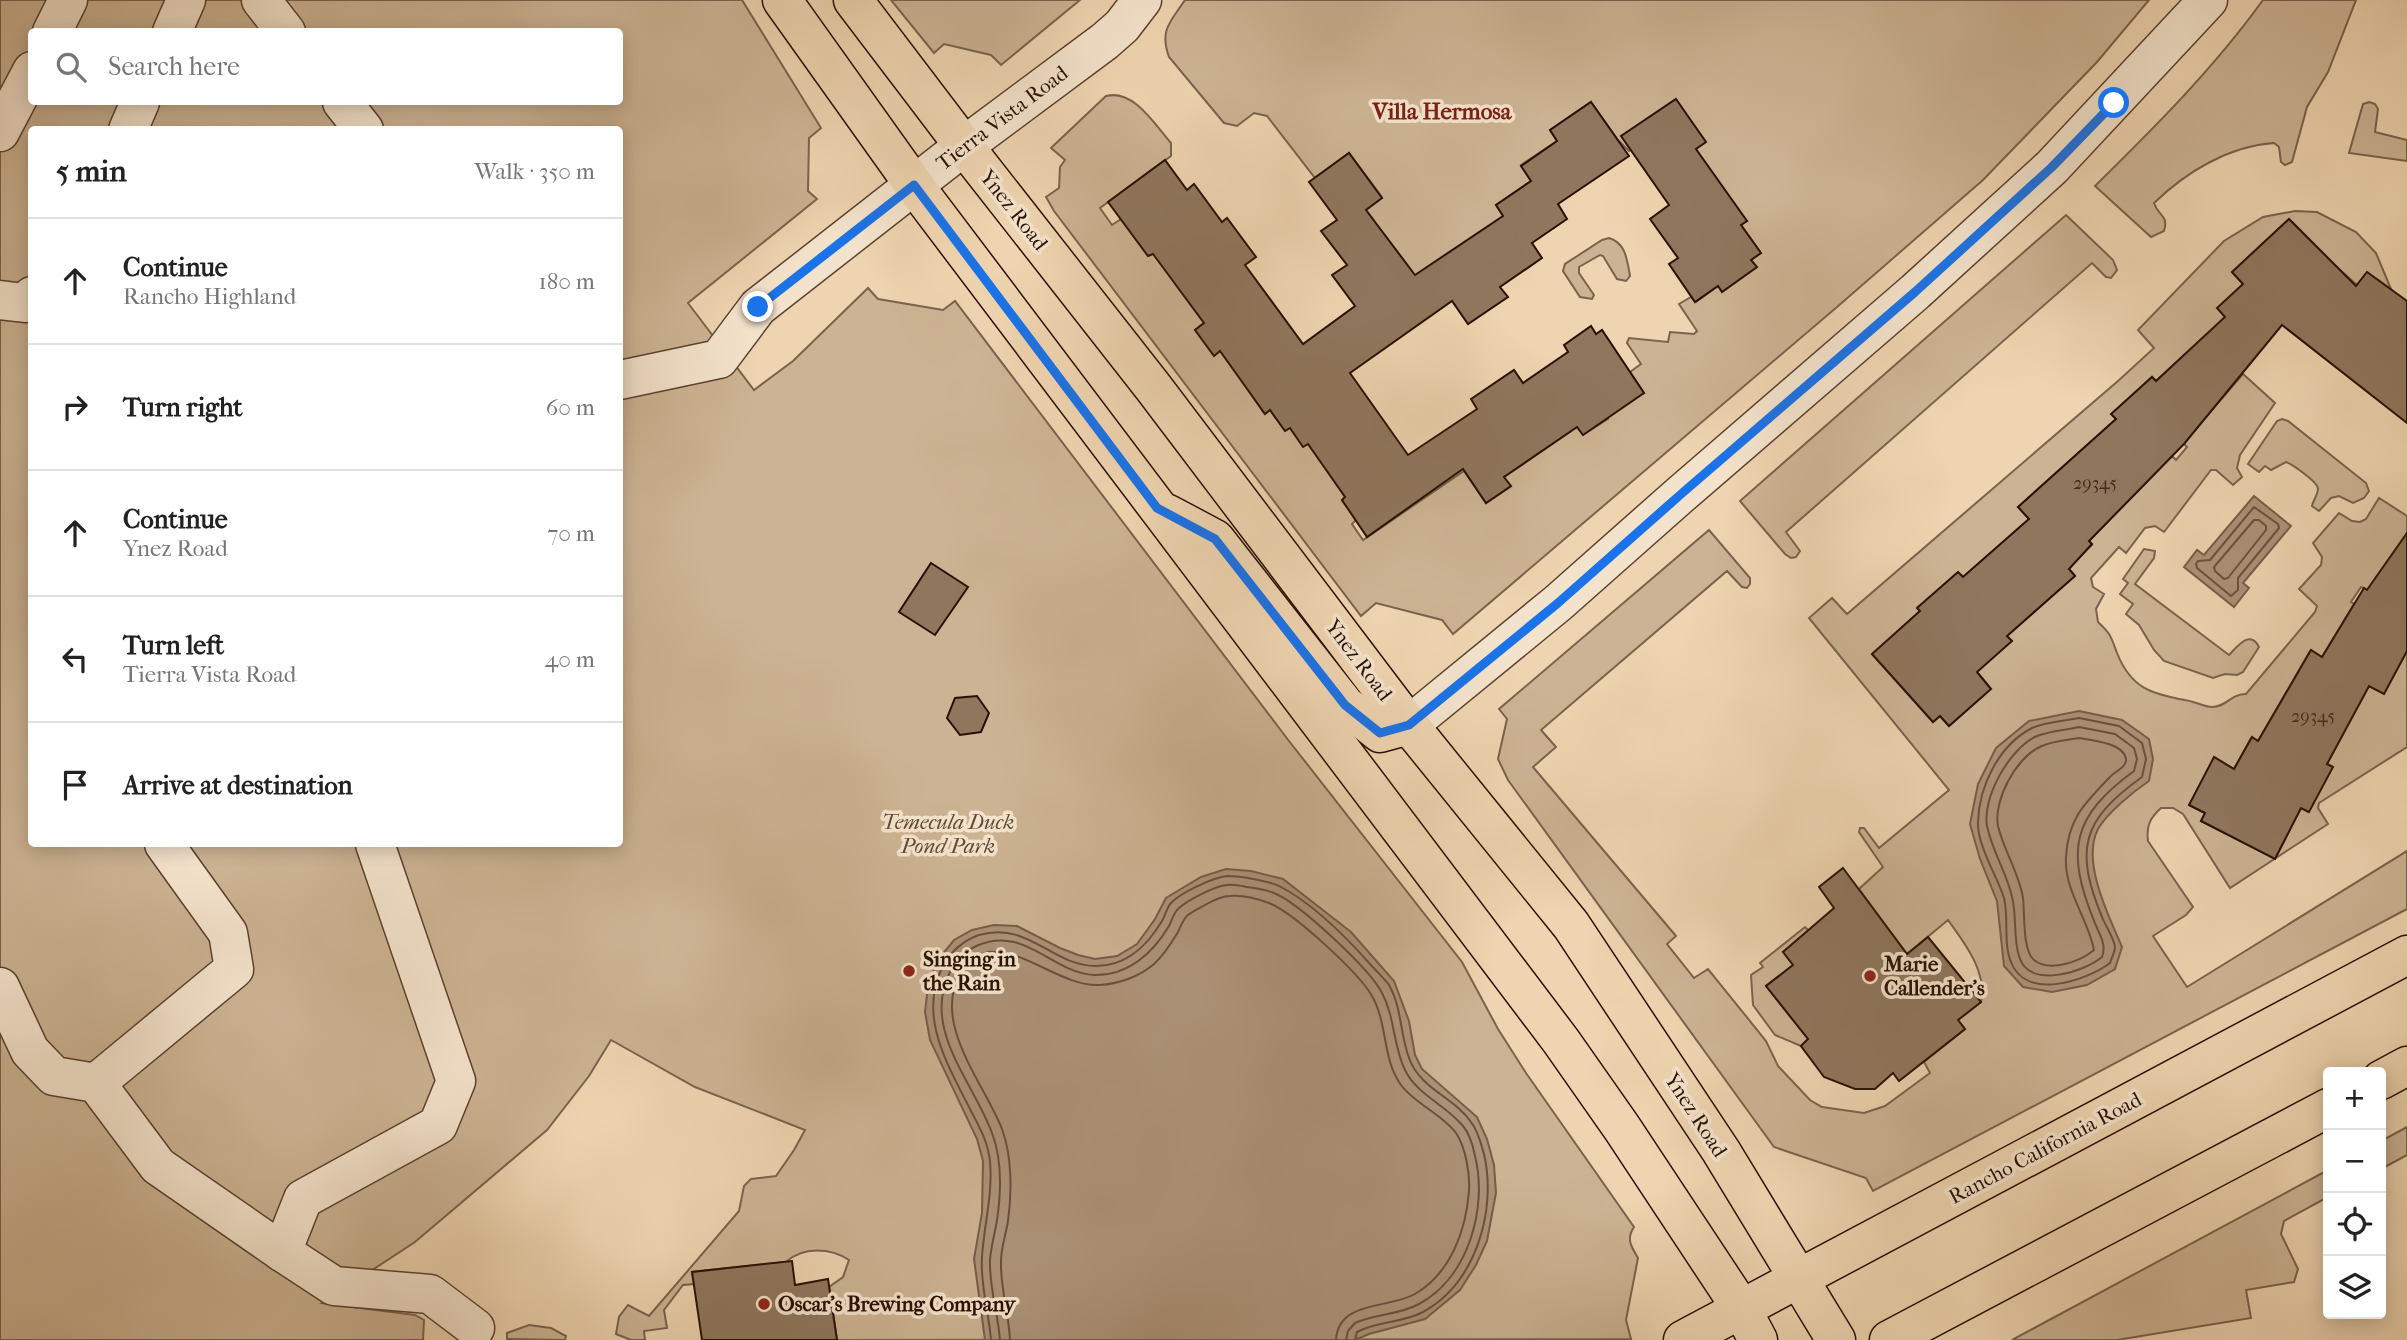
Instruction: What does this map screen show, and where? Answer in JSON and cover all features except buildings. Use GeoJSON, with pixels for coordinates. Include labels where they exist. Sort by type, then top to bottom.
{"type":"FeatureCollection","features":[{"type":"Feature","properties":{"kind":"main road"},"geometry":{"type":"LineString","coordinates":[[782,0],[914,185],[1561,1041],[1622,1128],[1749,1324]]}},
{"type":"Feature","properties":{"kind":"main road","name":"Ynez Road"},"geometry":{"type":"LineString","coordinates":[[853,0],[1153,387],[1409,725],[1571,925],[1721,1151],[1836,1340]]}},
{"type":"Feature","properties":{"kind":"main road"},"geometry":{"type":"LineString","coordinates":[[1157,508],[1215,539],[1345,705],[1380,733],[1409,725]]}},
{"type":"Feature","properties":{"kind":"main road","name":"Rancho California Road"},"geometry":{"type":"LineString","coordinates":[[1684,1340],[1749,1324],[1799,1280],[2407,955]]}},
{"type":"Feature","properties":{"kind":"main road"},"geometry":{"type":"LineString","coordinates":[[2386,1077],[2407,1066]]}},
{"type":"Feature","properties":{"kind":"main road"},"geometry":{"type":"LineString","coordinates":[[1889,1340],[2323,1111]]}},
{"type":"Feature","properties":{"kind":"street"},"geometry":{"type":"LineString","coordinates":[[54,28],[68,0]]}},
{"type":"Feature","properties":{"kind":"street"},"geometry":{"type":"LineString","coordinates":[[174,28],[186,0]]}},
{"type":"Feature","properties":{"kind":"street"},"geometry":{"type":"LineString","coordinates":[[261,0],[283,28]]}},
{"type":"Feature","properties":{"kind":"street","name":"Tierra Vista Road"},"geometry":{"type":"LineString","coordinates":[[623,379],[719,359],[758,307],[964,146],[1105,41],[1122,26],[1142,0]]}},
{"type":"Feature","properties":{"kind":"street"},"geometry":{"type":"LineString","coordinates":[[1409,725],[1558,603],[1915,292],[2052,167],[2208,0]]}},
{"type":"Feature","properties":{"kind":"street"},"geometry":{"type":"LineString","coordinates":[[0,132],[28,79]]}},
{"type":"Feature","properties":{"kind":"street"},"geometry":{"type":"LineString","coordinates":[[130,126],[139,105]]}},
{"type":"Feature","properties":{"kind":"street"},"geometry":{"type":"LineString","coordinates":[[344,105],[361,126]]}},
{"type":"Feature","properties":{"kind":"street"},"geometry":{"type":"LineString","coordinates":[[0,300],[24,303],[28,300]]}},
{"type":"Feature","properties":{"kind":"street"},"geometry":{"type":"LineString","coordinates":[[96,1083],[234,969],[228,933],[166,847]]}},
{"type":"Feature","properties":{"kind":"street"},"geometry":{"type":"LineString","coordinates":[[282,1252],[303,1199],[438,1125],[456,1081],[376,847]]}},
{"type":"Feature","properties":{"kind":"street"},"geometry":{"type":"LineString","coordinates":[[0,987],[30,1051],[54,1076],[96,1083],[158,1166],[334,1286],[430,1294],[475,1328]]}},
{"type":"Feature","properties":{"kind":"green space","name":"Temecula Duck Pond Park"},"geometry":{"type":"Polygon","coordinates":[[[0,0],[742,0],[821,128],[809,138],[808,191],[817,199],[688,303],[754,390],[793,361],[868,288],[878,299],[943,310],[955,301],[1289,741],[1462,962],[1498,1029],[1526,1073],[1634,1227],[1630,1239],[1638,1258],[1626,1320],[1631,1339],[837,1340],[829,1287],[843,1277],[849,1260],[834,1253],[817,1250],[800,1253],[786,1262],[692,1272],[694,1284],[683,1285],[664,1310],[667,1328],[644,1331],[645,1340],[631,1340],[616,1334],[619,1317],[628,1305],[649,1316],[739,1211],[744,1186],[751,1179],[776,1176],[805,1130],[695,1087],[611,1040],[589,1076],[547,1130],[415,1242],[322,1303],[415,1315],[424,1320],[423,1340],[0,1340],[0,0]]]}},
{"type":"Feature","properties":{"kind":"green space"},"geometry":{"type":"Polygon","coordinates":[[[891,0],[1080,0],[1001,65],[991,55],[944,44],[934,53],[891,0]]]}},
{"type":"Feature","properties":{"kind":"green space"},"geometry":{"type":"Polygon","coordinates":[[[1185,0],[2149,0],[2097,62],[1983,180],[1453,634],[1442,620],[1376,603],[1361,616],[1054,211],[1046,197],[1059,188],[1060,167],[1065,160],[1051,148],[1106,96],[1116,95],[1135,103],[1171,143],[1171,156],[1100,208],[1112,225],[1121,219],[1148,256],[1158,250],[1176,285],[1204,323],[1195,330],[1214,355],[1247,332],[1249,391],[1264,413],[1270,410],[1285,431],[1290,428],[1303,446],[1308,444],[1346,496],[1342,500],[1356,520],[1352,524],[1363,540],[1464,471],[1486,503],[1510,487],[1504,477],[1577,427],[1583,435],[1608,419],[1602,409],[1644,393],[1630,372],[1641,364],[1627,343],[1629,338],[1668,342],[1670,332],[1694,334],[1697,331],[1679,304],[1691,297],[1696,302],[1718,286],[1722,291],[1756,267],[1751,260],[1761,253],[1741,225],[1747,221],[1644,141],[1629,151],[1591,102],[1550,130],[1557,141],[1521,165],[1531,181],[1496,205],[1508,222],[1414,278],[1366,210],[1382,197],[1349,153],[1315,178],[1267,116],[1254,113],[1237,126],[1224,123],[1169,57],[1166,33],[1171,20],[1185,0]]]}},
{"type":"Feature","properties":{"kind":"green space"},"geometry":{"type":"Polygon","coordinates":[[[2263,0],[2356,0],[2328,72],[2307,107],[2292,162],[2285,165],[2281,162],[2279,147],[2274,143],[2241,149],[2209,162],[2154,203],[2164,219],[2165,226],[2164,231],[2151,237],[2095,186],[2204,73],[2263,0]]]}},
{"type":"Feature","properties":{"kind":"green space"},"geometry":{"type":"Polygon","coordinates":[[[2363,104],[2375,104],[2378,109],[2375,132],[2407,140],[2407,161],[2349,153],[2363,104]]]}},
{"type":"Feature","properties":{"kind":"green space"},"geometry":{"type":"Polygon","coordinates":[[[2295,211],[2317,212],[2356,232],[2376,253],[2391,289],[2367,272],[2357,285],[2289,219],[2232,272],[2243,284],[2225,317],[2156,381],[2152,377],[2112,414],[2116,419],[2018,507],[2029,519],[1963,577],[1958,572],[1918,607],[1920,611],[1872,654],[1933,722],[1940,716],[1949,726],[1991,689],[1977,672],[2007,636],[2075,576],[2068,568],[2092,545],[2089,541],[2172,456],[2176,460],[2187,447],[2183,443],[2243,374],[2275,403],[2240,455],[2237,468],[2242,477],[2233,485],[2216,470],[2211,470],[2164,532],[2155,526],[2145,528],[2126,553],[2119,547],[2091,578],[2093,587],[2104,594],[2096,609],[2098,622],[2110,636],[2123,665],[2136,682],[2162,695],[2209,707],[2217,706],[2246,694],[2315,612],[2317,606],[2299,589],[2321,565],[2322,557],[2313,543],[2339,513],[2352,521],[2360,522],[2366,519],[2379,498],[2407,516],[2407,533],[2367,590],[2361,587],[2351,602],[2354,604],[2322,657],[2310,651],[2258,741],[2251,738],[2234,769],[2215,758],[2189,805],[2205,813],[2201,821],[2275,859],[2230,888],[2183,814],[2173,808],[2161,808],[2152,819],[2148,827],[2148,841],[2193,907],[2186,915],[2153,936],[2187,987],[2407,851],[2407,909],[1873,1191],[1866,1178],[1774,1147],[1508,780],[1498,759],[1507,719],[1499,709],[1709,530],[1750,578],[1750,584],[1747,588],[1742,587],[1727,571],[1541,730],[1556,747],[1533,767],[1676,936],[1667,944],[1694,978],[1708,969],[1766,1041],[1778,1066],[1810,1100],[1822,1107],[1864,1113],[1885,1106],[1930,1073],[1924,1062],[1965,1029],[1958,1020],[1981,1002],[1981,979],[1973,958],[1948,920],[1907,954],[1859,889],[1883,867],[1859,832],[1860,828],[1864,828],[1879,848],[1949,790],[1809,618],[1832,598],[1847,614],[2118,381],[2154,348],[2138,330],[2224,241],[2263,217],[2295,211]]]}},
{"type":"Feature","properties":{"kind":"green space"},"geometry":{"type":"Polygon","coordinates":[[[2066,215],[2113,260],[2117,270],[2111,278],[2106,277],[2092,263],[1786,532],[1800,551],[1796,557],[1791,558],[1785,554],[1740,501],[2066,215]]]}},
{"type":"Feature","properties":{"kind":"green space"},"geometry":{"type":"Polygon","coordinates":[[[1609,238],[1622,248],[1630,276],[1626,281],[1617,279],[1600,255],[1579,267],[1579,273],[1594,295],[1592,299],[1580,297],[1563,271],[1565,264],[1609,238]]]}},
{"type":"Feature","properties":{"kind":"green space"},"geometry":{"type":"Polygon","coordinates":[[[2282,419],[2366,483],[2369,491],[2364,498],[2353,503],[2339,496],[2331,498],[2319,511],[2312,506],[2318,491],[2317,486],[2294,466],[2286,462],[2271,470],[2265,466],[2259,472],[2248,464],[2277,421],[2282,419]]]}},
{"type":"Feature","properties":{"kind":"green space"},"geometry":{"type":"Polygon","coordinates":[[[2144,549],[2155,551],[2154,558],[2135,584],[2229,655],[2244,641],[2255,642],[2259,647],[2243,672],[2213,678],[2164,661],[2154,650],[2139,625],[2126,614],[2133,604],[2120,594],[2128,583],[2123,579],[2144,549]]]}},
{"type":"Feature","properties":{"kind":"green space"},"geometry":{"type":"Polygon","coordinates":[[[2407,651],[2407,747],[2319,803],[2318,808],[2328,824],[2275,858],[2301,808],[2308,812],[2332,767],[2327,764],[2369,686],[2384,694],[2407,651]]]}},
{"type":"Feature","properties":{"kind":"green space"},"geometry":{"type":"Polygon","coordinates":[[[1805,927],[1809,931],[1783,952],[1793,965],[1766,986],[1808,1039],[1801,1046],[1775,1035],[1753,1005],[1751,975],[1763,967],[1760,963],[1805,927]]]}},
{"type":"Feature","properties":{"kind":"green space"},"geometry":{"type":"Polygon","coordinates":[[[2407,1127],[2407,1155],[2386,1166],[2386,1138],[2407,1127]]]}},
{"type":"Feature","properties":{"kind":"green space"},"geometry":{"type":"Polygon","coordinates":[[[2323,1173],[2323,1200],[2284,1221],[2281,1234],[2298,1269],[2294,1282],[2246,1290],[2251,1318],[2117,1340],[2012,1340],[2323,1173]]]}},
{"type":"Feature","properties":{"kind":"green space"},"geometry":{"type":"Polygon","coordinates":[[[529,1325],[551,1328],[566,1336],[565,1340],[507,1339],[507,1333],[529,1325]]]}},
{"type":"Feature","properties":{"kind":"water"},"geometry":{"type":"Polygon","coordinates":[[[2254,496],[2291,526],[2243,583],[2249,588],[2234,607],[2184,567],[2197,550],[2204,555],[2254,496]]]}},
{"type":"Feature","properties":{"kind":"water"},"geometry":{"type":"Polygon","coordinates":[[[2079,711],[2122,720],[2149,739],[2153,759],[2149,781],[2108,816],[2098,829],[2094,842],[2093,857],[2099,889],[2122,947],[2115,969],[2087,985],[2052,992],[2023,987],[2004,966],[1997,901],[1980,859],[1970,824],[1978,784],[1996,748],[2029,721],[2079,711]]]}},
{"type":"Feature","properties":{"kind":"water"},"geometry":{"type":"Polygon","coordinates":[[[1226,869],[1251,871],[1283,879],[1351,932],[1394,981],[1409,1021],[1415,1055],[1422,1069],[1477,1117],[1487,1139],[1494,1165],[1496,1193],[1487,1241],[1476,1265],[1460,1290],[1425,1319],[1355,1340],[985,1340],[974,1259],[982,1213],[983,1161],[977,1139],[930,1040],[925,1012],[928,986],[937,961],[954,940],[972,930],[994,925],[1017,926],[1078,955],[1095,959],[1117,956],[1137,944],[1166,898],[1201,877],[1226,869]]]}},
{"type":"Feature","properties":{"kind":"place","name":"Singing in the Rain"},"geometry":{"type":"Point","coordinates":[909,971]}},
{"type":"Feature","properties":{"kind":"place","name":"Marie Callender's"},"geometry":{"type":"Point","coordinates":[1870,976]}},
{"type":"Feature","properties":{"kind":"place","name":"Oscar’s Brewing Company"},"geometry":{"type":"Point","coordinates":[764,1304]}},
{"type":"Feature","properties":{"kind":"district","name":"Villa Hermosa"},"geometry":{"type":"Point","coordinates":[1442,111]}},
{"type":"Feature","properties":{"kind":"route"},"geometry":{"type":"LineString","coordinates":[[758,307],[914,185],[1157,508],[1215,539],[1345,705],[1380,733],[1409,725],[1558,603],[1915,292],[2052,167],[2114,103]]}}]}
